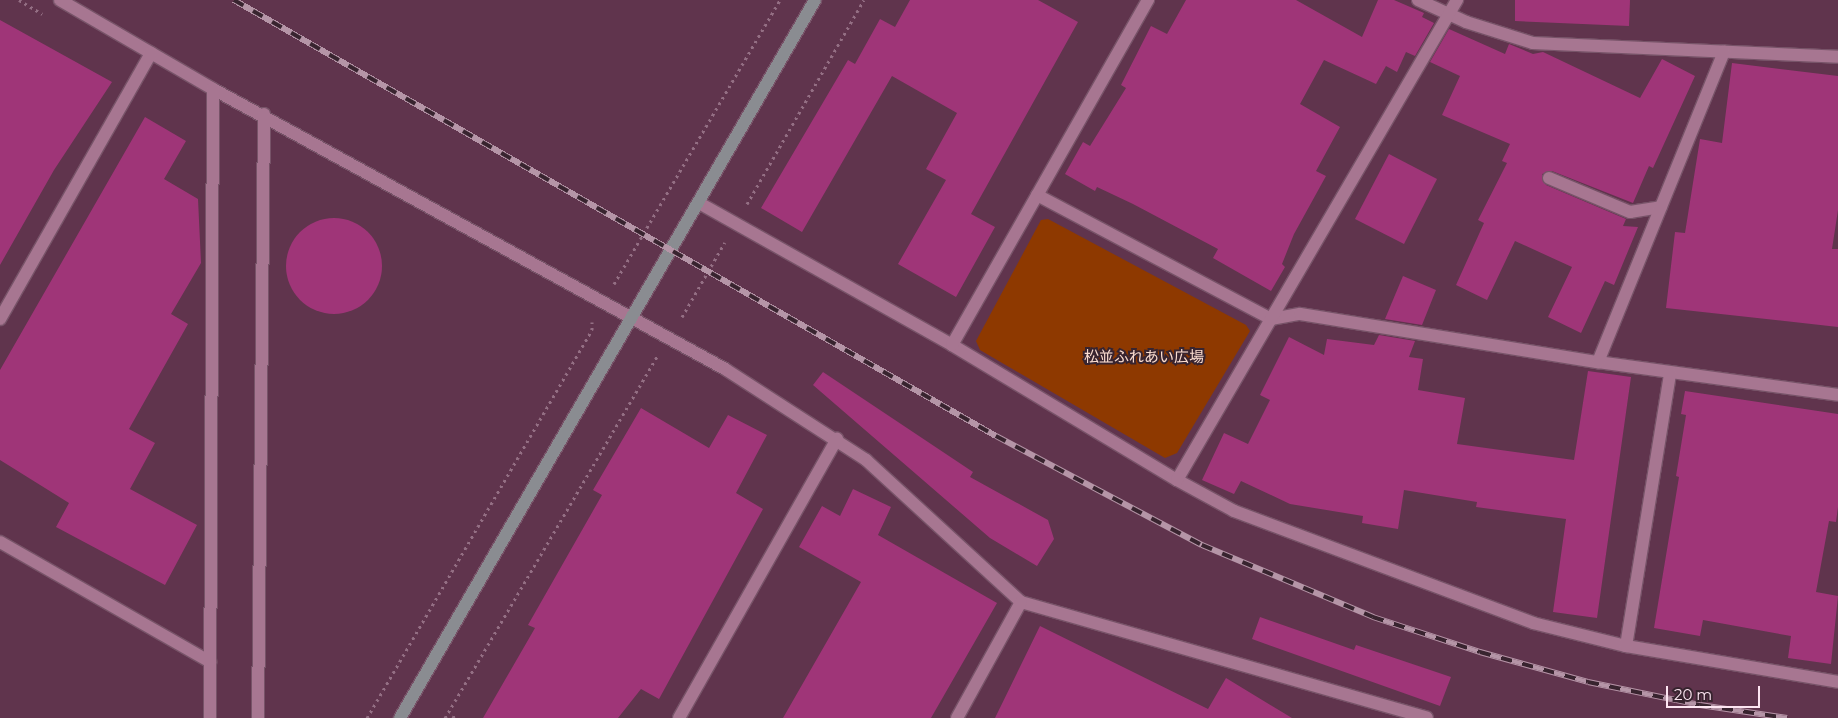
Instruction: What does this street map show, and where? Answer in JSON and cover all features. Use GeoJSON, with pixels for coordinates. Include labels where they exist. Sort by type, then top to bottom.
{"type":"FeatureCollection","features":[{"type":"Feature","properties":{"kind":"street"},"geometry":{"type":"LineString","coordinates":[[60,0],[213,89],[264,114],[631,319],[670,336],[837,439],[894,484],[939,529],[1021,602],[1427,718]]}},
{"type":"Feature","properties":{"kind":"street"},"geometry":{"type":"LineString","coordinates":[[400,718],[815,0]]}},
{"type":"Feature","properties":{"kind":"street"},"geometry":{"type":"LineString","coordinates":[[952,345],[1148,0]]}},
{"type":"Feature","properties":{"kind":"street"},"geometry":{"type":"LineString","coordinates":[[1418,0],[1507,37],[1532,43],[1838,57]]}},
{"type":"Feature","properties":{"kind":"street"},"geometry":{"type":"LineString","coordinates":[[1177,480],[1457,0]]}},
{"type":"Feature","properties":{"kind":"street"},"geometry":{"type":"LineString","coordinates":[[1598,362],[1724,52]]}},
{"type":"Feature","properties":{"kind":"street"},"geometry":{"type":"LineString","coordinates":[[0,319],[151,54]]}},
{"type":"Feature","properties":{"kind":"street"},"geometry":{"type":"LineString","coordinates":[[210,718],[213,89]]}},
{"type":"Feature","properties":{"kind":"street"},"geometry":{"type":"LineString","coordinates":[[258,718],[264,114]]}},
{"type":"Feature","properties":{"kind":"street"},"geometry":{"type":"LineString","coordinates":[[1549,178],[1630,212],[1661,207]]}},
{"type":"Feature","properties":{"kind":"street"},"geometry":{"type":"LineString","coordinates":[[1037,195],[1271,319],[1300,314],[1670,373],[1838,395]]}},
{"type":"Feature","properties":{"kind":"street"},"geometry":{"type":"LineString","coordinates":[[699,203],[952,345],[1177,480],[1234,511],[1533,623],[1626,646],[1838,682]]}},
{"type":"Feature","properties":{"kind":"street"},"geometry":{"type":"LineString","coordinates":[[1626,646],[1670,373]]}},
{"type":"Feature","properties":{"kind":"street"},"geometry":{"type":"LineString","coordinates":[[679,718],[837,439]]}},
{"type":"Feature","properties":{"kind":"street"},"geometry":{"type":"LineString","coordinates":[[0,542],[210,662]]}},
{"type":"Feature","properties":{"kind":"street"},"geometry":{"type":"LineString","coordinates":[[957,718],[1021,602]]}},
{"type":"Feature","properties":{"kind":"path"},"geometry":{"type":"LineString","coordinates":[[611,287],[633,254],[780,0]]}},
{"type":"Feature","properties":{"kind":"path"},"geometry":{"type":"LineString","coordinates":[[682,317],[864,0]]}},
{"type":"Feature","properties":{"kind":"path"},"geometry":{"type":"LineString","coordinates":[[367,718],[592,330],[592,322]]}},
{"type":"Feature","properties":{"kind":"path"},"geometry":{"type":"LineString","coordinates":[[445,718],[656,358],[660,355]]}},
{"type":"Feature","properties":{"kind":"green space","name":"松並ふれあい広場"},"geometry":{"type":"Polygon","coordinates":[[[1048,219],[1246,325],[1250,331],[1177,453],[1165,458],[980,350],[976,341],[1041,220],[1048,219]]]}},
{"type":"Feature","properties":{"kind":"building"},"geometry":{"type":"Polygon","coordinates":[[[910,0],[1038,0],[1078,22],[971,214],[995,227],[956,297],[898,264],[946,180],[926,169],[957,113],[892,76],[802,232],[761,208],[848,60],[855,64],[880,19],[895,27],[910,0]]]}},
{"type":"Feature","properties":{"kind":"building"},"geometry":{"type":"Polygon","coordinates":[[[1186,0],[1296,0],[1362,37],[1378,0],[1394,0],[1424,13],[1422,17],[1434,23],[1415,56],[1406,52],[1397,72],[1386,66],[1376,84],[1324,60],[1300,104],[1340,127],[1316,171],[1326,176],[1294,234],[1282,264],[1285,267],[1271,291],[1213,258],[1218,249],[1133,204],[1097,187],[1095,191],[1065,174],[1083,142],[1090,146],[1126,88],[1121,85],[1151,26],[1167,34],[1186,0]]]}},
{"type":"Feature","properties":{"kind":"building"},"geometry":{"type":"Polygon","coordinates":[[[1515,0],[1630,0],[1629,26],[1515,21],[1515,0]]]}},
{"type":"Feature","properties":{"kind":"building"},"geometry":{"type":"Polygon","coordinates":[[[0,20],[112,82],[54,170],[0,265],[0,20]]]}},
{"type":"Feature","properties":{"kind":"building"},"geometry":{"type":"Polygon","coordinates":[[[1449,29],[1505,54],[1509,44],[1533,54],[1543,52],[1640,98],[1662,59],[1695,76],[1653,168],[1649,166],[1633,203],[1552,171],[1542,174],[1546,185],[1626,219],[1623,226],[1638,227],[1614,285],[1605,281],[1581,333],[1548,317],[1572,267],[1515,241],[1487,300],[1456,285],[1484,223],[1478,220],[1507,163],[1502,161],[1510,144],[1442,115],[1460,76],[1430,62],[1449,29]]]}},
{"type":"Feature","properties":{"kind":"building"},"geometry":{"type":"Polygon","coordinates":[[[1732,63],[1838,76],[1838,210],[1832,249],[1838,249],[1838,327],[1666,308],[1675,232],[1685,233],[1700,139],[1722,143],[1732,63]]]}},
{"type":"Feature","properties":{"kind":"building"},"geometry":{"type":"Polygon","coordinates":[[[145,117],[186,141],[164,179],[198,199],[201,263],[171,314],[188,324],[129,429],[155,443],[130,489],[197,525],[165,585],[56,527],[69,503],[0,460],[0,370],[145,117]]]}},
{"type":"Feature","properties":{"kind":"building"},"geometry":{"type":"Polygon","coordinates":[[[1389,154],[1437,179],[1404,244],[1355,219],[1389,154]]]}},
{"type":"Feature","properties":{"kind":"building"},"geometry":{"type":"Polygon","coordinates":[[[334,218],[352,222],[368,232],[378,248],[382,266],[378,284],[368,300],[352,310],[334,314],[316,310],[300,300],[290,284],[286,266],[290,248],[300,232],[316,222],[334,218]]]}},
{"type":"Feature","properties":{"kind":"building"},"geometry":{"type":"Polygon","coordinates":[[[1403,276],[1436,290],[1422,325],[1385,319],[1403,276]]]}},
{"type":"Feature","properties":{"kind":"building"},"geometry":{"type":"Polygon","coordinates":[[[1379,335],[1415,341],[1409,357],[1423,359],[1418,390],[1465,398],[1457,444],[1574,460],[1588,371],[1631,377],[1597,618],[1553,612],[1566,519],[1476,507],[1477,502],[1404,490],[1398,529],[1362,523],[1363,516],[1290,504],[1241,481],[1234,494],[1202,480],[1224,433],[1248,444],[1270,400],[1260,395],[1289,337],[1324,355],[1327,339],[1374,345],[1379,335]]]}},
{"type":"Feature","properties":{"kind":"building"},"geometry":{"type":"Polygon","coordinates":[[[823,372],[973,472],[970,477],[1048,520],[1054,539],[1037,566],[990,538],[813,385],[823,372]]]}},
{"type":"Feature","properties":{"kind":"building"},"geometry":{"type":"Polygon","coordinates":[[[1685,391],[1838,414],[1838,507],[1836,522],[1829,521],[1816,592],[1838,596],[1831,664],[1788,658],[1791,636],[1703,620],[1700,636],[1654,628],[1679,477],[1676,476],[1686,415],[1681,414],[1685,391]]]}},
{"type":"Feature","properties":{"kind":"building"},"geometry":{"type":"Polygon","coordinates":[[[641,408],[709,448],[728,415],[767,435],[736,493],[763,509],[659,699],[641,689],[618,718],[483,718],[535,628],[528,625],[602,495],[593,490],[641,408]]]}},
{"type":"Feature","properties":{"kind":"building"},"geometry":{"type":"Polygon","coordinates":[[[853,489],[891,507],[878,535],[997,603],[931,718],[783,718],[861,582],[799,547],[822,506],[840,516],[853,489]]]}},
{"type":"Feature","properties":{"kind":"building"},"geometry":{"type":"Polygon","coordinates":[[[1260,617],[1354,650],[1356,645],[1451,677],[1440,706],[1252,639],[1260,617]]]}},
{"type":"Feature","properties":{"kind":"building"},"geometry":{"type":"Polygon","coordinates":[[[1040,626],[1208,709],[1226,678],[1292,718],[995,718],[1040,626]]]}},
{"type":"Feature","properties":{"kind":"railway"},"geometry":{"type":"LineString","coordinates":[[234,0],[996,436],[1202,545],[1373,617],[1480,652],[1588,682],[1700,705],[1787,718]]}}]}
